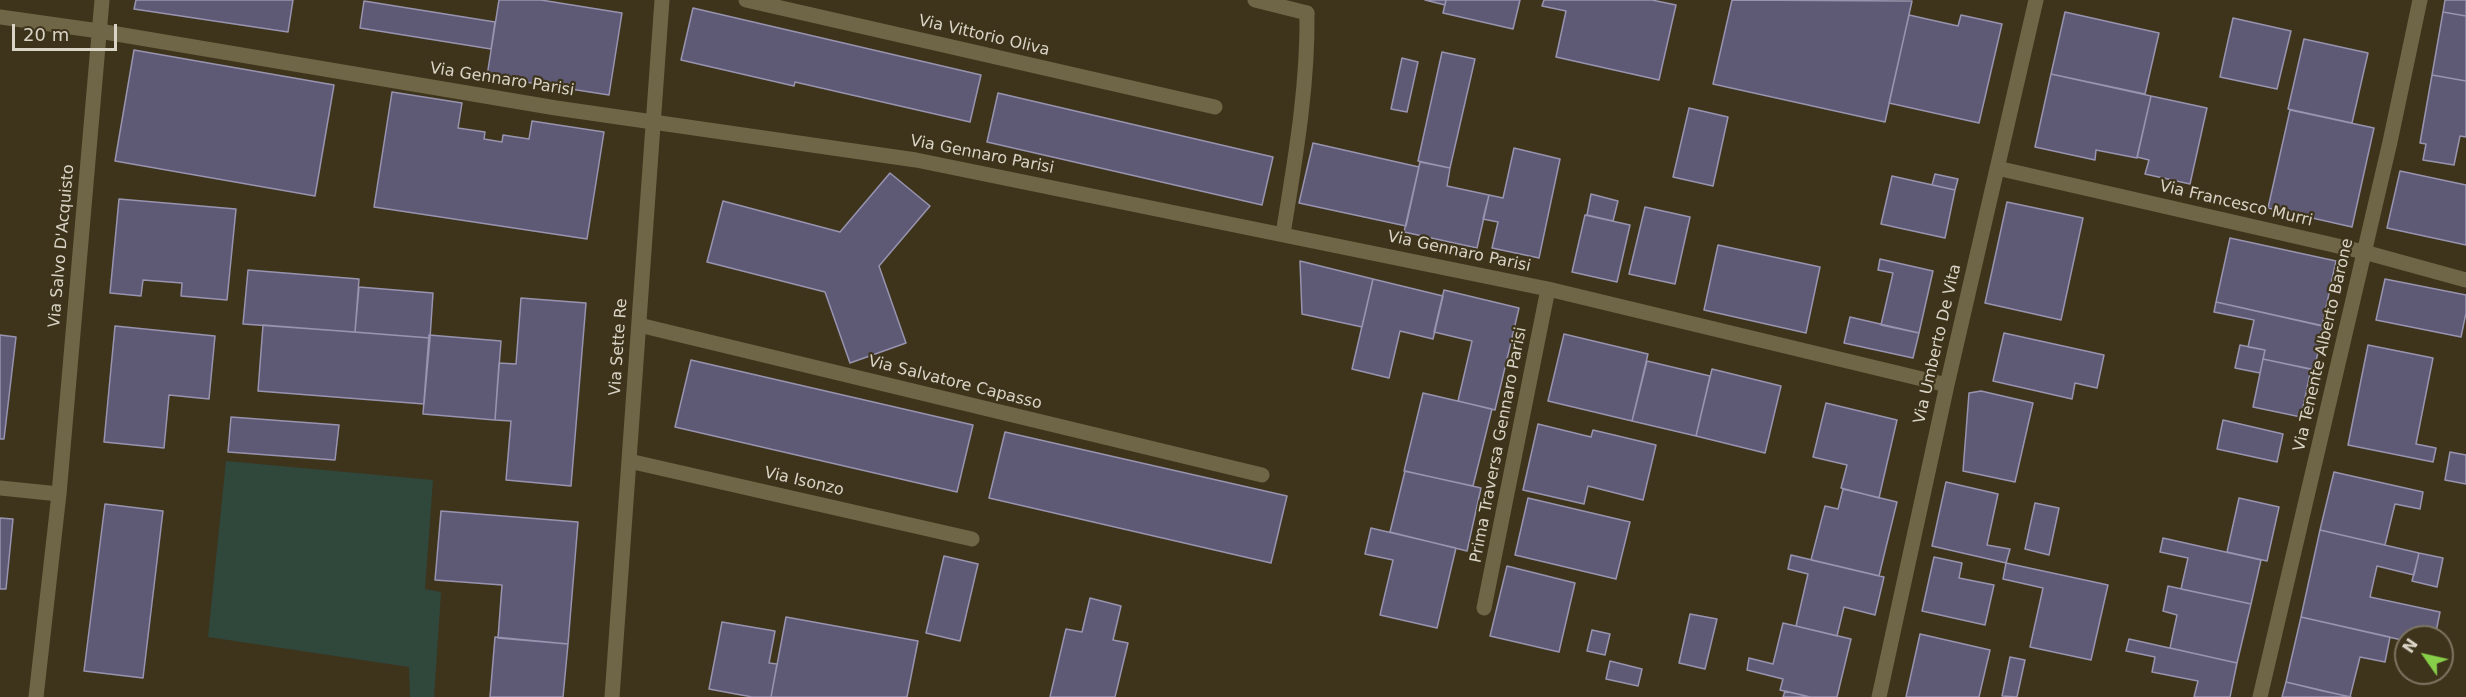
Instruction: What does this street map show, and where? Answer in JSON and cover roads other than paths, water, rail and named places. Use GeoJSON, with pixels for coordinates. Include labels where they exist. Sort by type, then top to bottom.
{"type":"FeatureCollection","features":[{"type":"Feature","properties":{"kind":"street","name":"Via Salvo D'Acquisto"},"geometry":{"type":"LineString","coordinates":[[36,697],[59,494],[102,0]]}},
{"type":"Feature","properties":{"kind":"street","name":"Via Sette Re"},"geometry":{"type":"LineString","coordinates":[[612,697],[662,0]]}},
{"type":"Feature","properties":{"kind":"street","name":"Via Vittorio Oliva"},"geometry":{"type":"LineString","coordinates":[[746,0],[1215,107]]}},
{"type":"Feature","properties":{"kind":"street"},"geometry":{"type":"LineString","coordinates":[[1255,0],[1307,13],[1308,46],[1300,129],[1283,234]]}},
{"type":"Feature","properties":{"kind":"street","name":"Via Umberto De Vita"},"geometry":{"type":"LineString","coordinates":[[1879,697],[1947,385],[2036,0]]}},
{"type":"Feature","properties":{"kind":"street","name":"Via Tenente Alberto Barone"},"geometry":{"type":"LineString","coordinates":[[2260,697],[2364,252],[2420,0]]}},
{"type":"Feature","properties":{"kind":"street","name":"Via Gennaro Parisi"},"geometry":{"type":"LineString","coordinates":[[0,17],[99,31],[556,108],[916,159],[1548,289],[1947,385]]}},
{"type":"Feature","properties":{"kind":"street","name":"Via Francesco Murri"},"geometry":{"type":"LineString","coordinates":[[1997,168],[2364,252],[2466,280]]}},
{"type":"Feature","properties":{"kind":"street","name":"Prima Traversa Gennaro Parisi"},"geometry":{"type":"LineString","coordinates":[[1484,609],[1548,289]]}},
{"type":"Feature","properties":{"kind":"street","name":"Via Salvatore Capasso"},"geometry":{"type":"LineString","coordinates":[[639,325],[1262,475]]}},
{"type":"Feature","properties":{"kind":"street","name":"Via Isonzo"},"geometry":{"type":"LineString","coordinates":[[629,461],[972,539]]}},
{"type":"Feature","properties":{"kind":"street"},"geometry":{"type":"LineString","coordinates":[[0,488],[59,494]]}}]}
